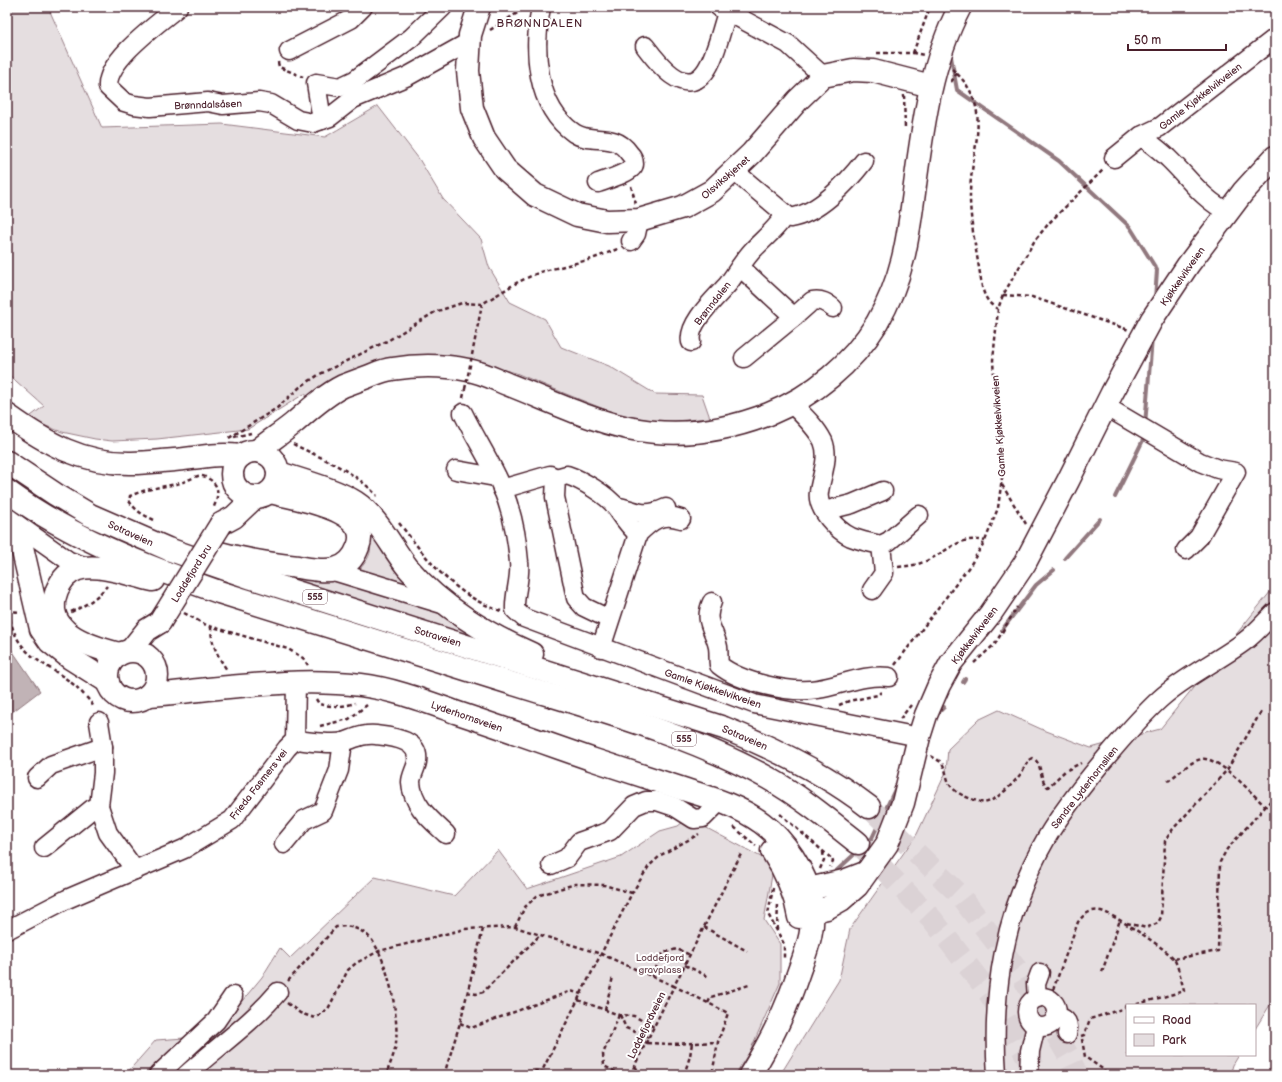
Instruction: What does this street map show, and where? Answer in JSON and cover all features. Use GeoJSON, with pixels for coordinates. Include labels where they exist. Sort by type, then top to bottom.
{"type":"FeatureCollection","features":[{"type":"Feature","properties":{"kind":"main road","name":"Olsvikskjenet"},"geometry":{"type":"LineString","coordinates":[[479,7],[469,42],[468,71],[472,108],[484,138],[505,169],[535,195],[578,215],[607,221],[638,220],[683,207],[712,191],[734,171],[798,100],[823,76]]}},
{"type":"Feature","properties":{"kind":"main road"},"geometry":{"type":"LineString","coordinates":[[216,518],[234,517],[293,424],[324,398],[342,387],[388,369],[414,366],[442,366],[471,370],[597,419],[626,428],[676,434],[728,427],[752,421],[792,404],[843,366],[861,345],[877,322],[899,278],[911,225],[915,185],[931,86],[941,51],[960,7]]}},
{"type":"Feature","properties":{"kind":"main road"},"geometry":{"type":"LineString","coordinates":[[823,76],[853,70],[873,71],[906,78],[931,86]]}},
{"type":"Feature","properties":{"kind":"main road","name":"Kjøkkelvikveien"},"geometry":{"type":"LineString","coordinates":[[800,900],[866,872],[887,844],[923,745],[939,685],[952,663],[991,613],[1025,563],[1142,338],[1188,265],[1228,212],[1275,157]]}},
{"type":"Feature","properties":{"kind":"main road"},"geometry":{"type":"LineString","coordinates":[[7,415],[39,438],[58,448],[84,457],[111,462],[131,463],[176,460],[208,455],[262,472]]}},
{"type":"Feature","properties":{"kind":"main road"},"geometry":{"type":"LineString","coordinates":[[176,460],[207,466],[233,481],[240,492],[262,472]]}},
{"type":"Feature","properties":{"kind":"main road","name":"Sotraveien"},"geometry":{"type":"LineString","coordinates":[[7,462],[31,479],[90,515],[168,549],[259,580],[709,722],[763,743],[830,779],[869,807]]}},
{"type":"Feature","properties":{"kind":"main road"},"geometry":{"type":"LineString","coordinates":[[216,518],[223,508],[233,481],[235,462],[262,472]]}},
{"type":"Feature","properties":{"kind":"main road","name":"555"},"geometry":{"type":"LineString","coordinates":[[31,479],[50,481],[90,505],[177,542],[253,562],[330,570],[343,566],[355,556],[360,543],[357,526],[349,517],[341,512],[319,504],[262,472]]}},
{"type":"Feature","properties":{"kind":"main road","name":"555"},"geometry":{"type":"LineString","coordinates":[[262,472],[346,496],[368,514],[409,569],[450,606],[517,647],[539,657],[593,675],[610,690]]}},
{"type":"Feature","properties":{"kind":"main road","name":"555"},"geometry":{"type":"LineString","coordinates":[[7,491],[82,537],[119,555],[219,592],[614,716],[700,745],[735,761],[774,782],[819,812],[858,843]]}},
{"type":"Feature","properties":{"kind":"main road","name":"555"},"geometry":{"type":"LineString","coordinates":[[7,518],[22,547],[34,606],[41,629],[50,642],[70,658],[108,682]]}},
{"type":"Feature","properties":{"kind":"main road","name":"Loddefjord bru"},"geometry":{"type":"LineString","coordinates":[[160,622],[216,518]]}},
{"type":"Feature","properties":{"kind":"main road","name":"555"},"geometry":{"type":"LineString","coordinates":[[125,652],[90,646],[68,634],[59,625],[54,611],[54,598],[60,584],[66,576],[77,569],[96,576],[114,571],[182,588],[342,638],[357,635]]}},
{"type":"Feature","properties":{"kind":"main road"},"geometry":{"type":"LineString","coordinates":[[160,622],[159,636],[154,650],[156,683],[149,695],[135,701],[123,699],[112,691],[108,682],[109,666],[147,630],[160,622]]}},
{"type":"Feature","properties":{"kind":"main road"},"geometry":{"type":"LineString","coordinates":[[125,652],[143,652],[154,664]]}},
{"type":"Feature","properties":{"kind":"main road","name":"Lyderhornsveien"},"geometry":{"type":"LineString","coordinates":[[154,664],[205,689]]}},
{"type":"Feature","properties":{"kind":"main road","name":"Lyderhornsveien"},"geometry":{"type":"LineString","coordinates":[[149,695],[205,689],[302,675],[380,688],[432,704],[594,760],[720,801],[743,811],[763,824],[788,850],[800,868],[798,951],[792,966],[788,1004],[770,1042],[750,1075]]}},
{"type":"Feature","properties":{"kind":"street","name":"Brønndalsåsen"},"geometry":{"type":"LineString","coordinates":[[178,7],[120,59],[110,74],[108,82],[110,91],[124,102],[150,107],[208,102],[223,106],[259,102],[270,104],[298,120],[313,123],[330,117],[353,99],[408,76],[469,42]]}},
{"type":"Feature","properties":{"kind":"street"},"geometry":{"type":"LineString","coordinates":[[289,51],[351,18],[364,7]]}},
{"type":"Feature","properties":{"kind":"street"},"geometry":{"type":"LineString","coordinates":[[322,120],[316,83],[340,88],[355,80],[411,38],[443,7]]}},
{"type":"Feature","properties":{"kind":"street"},"geometry":{"type":"LineString","coordinates":[[541,7],[537,30],[537,52],[542,81],[551,107],[575,133],[582,136],[614,140],[625,147],[634,159],[634,165],[631,170],[598,183]]}},
{"type":"Feature","properties":{"kind":"street"},"geometry":{"type":"LineString","coordinates":[[645,46],[657,62],[677,79],[686,82],[696,80],[704,73],[710,62],[731,11],[788,44],[823,76]]}},
{"type":"Feature","properties":{"kind":"street","name":"Gamle Kjøkkelvikveien"},"geometry":{"type":"LineString","coordinates":[[1114,158],[1142,136],[1160,127],[1275,38]]}},
{"type":"Feature","properties":{"kind":"street"},"geometry":{"type":"LineString","coordinates":[[1142,136],[1167,157],[1206,199],[1213,205],[1228,212]]}},
{"type":"Feature","properties":{"kind":"street"},"geometry":{"type":"LineString","coordinates":[[734,171],[790,218],[812,209],[836,192],[864,161]]}},
{"type":"Feature","properties":{"kind":"street","name":"Brønndalen"},"geometry":{"type":"LineString","coordinates":[[690,342],[690,336],[695,324],[751,253],[785,214]]}},
{"type":"Feature","properties":{"kind":"street"},"geometry":{"type":"LineString","coordinates":[[631,241],[636,234],[638,220]]}},
{"type":"Feature","properties":{"kind":"street"},"geometry":{"type":"LineString","coordinates":[[740,267],[794,317]]}},
{"type":"Feature","properties":{"kind":"street"},"geometry":{"type":"LineString","coordinates":[[744,358],[794,317],[812,300],[826,302],[833,308]]}},
{"type":"Feature","properties":{"kind":"street"},"geometry":{"type":"LineString","coordinates":[[792,404],[812,425],[823,441],[824,467],[818,499],[824,511],[838,527],[850,537],[881,545],[889,541],[918,515]]}},
{"type":"Feature","properties":{"kind":"street"},"geometry":{"type":"LineString","coordinates":[[1106,406],[1200,462],[1218,469],[1236,472],[1199,537],[1186,550]]}},
{"type":"Feature","properties":{"kind":"street","name":"Gamle Kjøkkelvikveien"},"geometry":{"type":"LineString","coordinates":[[463,413],[499,483],[510,512],[520,562],[519,582],[514,602],[515,610],[524,618],[538,625],[754,704],[890,732],[923,745]]}},
{"type":"Feature","properties":{"kind":"street"},"geometry":{"type":"LineString","coordinates":[[456,470],[499,483],[550,475],[556,478],[567,475],[576,477],[615,506],[639,514],[674,512],[672,515],[662,516],[645,527],[638,534],[609,619],[601,648]]}},
{"type":"Feature","properties":{"kind":"street"},"geometry":{"type":"LineString","coordinates":[[556,478],[555,497],[576,598],[584,607],[609,619]]}},
{"type":"Feature","properties":{"kind":"street"},"geometry":{"type":"LineString","coordinates":[[824,511],[852,504],[883,491]]}},
{"type":"Feature","properties":{"kind":"street"},"geometry":{"type":"LineString","coordinates":[[615,506],[624,521],[638,534]]}},
{"type":"Feature","properties":{"kind":"street","name":"555"},"geometry":{"type":"LineString","coordinates":[[7,518],[69,561],[96,576]]}},
{"type":"Feature","properties":{"kind":"street"},"geometry":{"type":"LineString","coordinates":[[872,590],[884,573],[881,545]]}},
{"type":"Feature","properties":{"kind":"street","name":"555"},"geometry":{"type":"LineString","coordinates":[[330,570],[450,606]]}},
{"type":"Feature","properties":{"kind":"street","name":"Gamle Kjøkkelvikveien"},"geometry":{"type":"LineString","coordinates":[[712,602],[707,618],[718,647],[719,665],[732,675],[780,688],[805,690],[876,676],[889,677]]}},
{"type":"Feature","properties":{"kind":"street","name":"Søndre Lyderhornslien"},"geometry":{"type":"LineString","coordinates":[[997,1075],[994,1043],[997,987],[1013,913],[1031,868],[1047,837],[1064,811],[1097,769],[1134,725],[1160,698],[1246,640],[1275,612]]}},
{"type":"Feature","properties":{"kind":"street"},"geometry":{"type":"LineString","coordinates":[[295,732],[302,675]]}},
{"type":"Feature","properties":{"kind":"street"},"geometry":{"type":"LineString","coordinates":[[99,722],[103,747],[103,785],[99,806],[108,833],[135,870]]}},
{"type":"Feature","properties":{"kind":"street","name":"Frieda Fasmers vei"},"geometry":{"type":"LineString","coordinates":[[7,930],[67,899],[184,849],[232,820],[286,748],[295,732],[343,742],[357,736],[374,735],[400,738],[415,749],[417,760],[411,782],[418,806],[446,834]]}},
{"type":"Feature","properties":{"kind":"street"},"geometry":{"type":"LineString","coordinates":[[284,844],[304,820],[323,811],[339,770],[343,742]]}},
{"type":"Feature","properties":{"kind":"street"},"geometry":{"type":"LineString","coordinates":[[37,778],[51,765],[103,747]]}},
{"type":"Feature","properties":{"kind":"street"},"geometry":{"type":"LineString","coordinates":[[551,865],[567,858],[579,842],[610,831],[634,806],[646,801],[657,801],[675,807],[694,819],[703,818],[720,801]]}},
{"type":"Feature","properties":{"kind":"street"},"geometry":{"type":"LineString","coordinates":[[44,848],[92,809],[99,806]]}},
{"type":"Feature","properties":{"kind":"street"},"geometry":{"type":"LineString","coordinates":[[1040,973],[1036,984],[1043,999],[1056,1008],[1056,1016],[1050,1024],[1046,1026],[1036,1026],[1029,1020],[1027,1012],[1030,1003],[1043,999]]}},
{"type":"Feature","properties":{"kind":"street"},"geometry":{"type":"LineString","coordinates":[[186,1075],[238,1032],[277,993]]}},
{"type":"Feature","properties":{"kind":"street"},"geometry":{"type":"LineString","coordinates":[[158,1075],[216,1021],[233,996]]}},
{"type":"Feature","properties":{"kind":"street"},"geometry":{"type":"LineString","coordinates":[[1056,1016],[1062,1017],[1067,1021],[1069,1027],[1076,1036]]}},
{"type":"Feature","properties":{"kind":"street"},"geometry":{"type":"LineString","coordinates":[[1029,1075],[1030,1051],[1036,1026]]}},
{"type":"Feature","properties":{"kind":"path"},"geometry":{"type":"LineString","coordinates":[[469,42],[527,7]]}},
{"type":"Feature","properties":{"kind":"path"},"geometry":{"type":"LineString","coordinates":[[913,53],[930,7]]}},
{"type":"Feature","properties":{"kind":"path"},"geometry":{"type":"LineString","coordinates":[[289,51],[278,60],[279,67],[316,83]]}},
{"type":"Feature","properties":{"kind":"path"},"geometry":{"type":"LineString","coordinates":[[946,64],[957,73],[968,86],[978,109],[978,127],[971,205],[982,287],[986,298],[998,309]]}},
{"type":"Feature","properties":{"kind":"path"},"geometry":{"type":"LineString","coordinates":[[904,132],[904,88],[906,78]]}},
{"type":"Feature","properties":{"kind":"path","name":"Gamle Kjøkkelvikveien"},"geometry":{"type":"LineString","coordinates":[[829,719],[838,705],[848,700],[878,695],[885,689],[896,663],[971,564],[985,541],[998,508],[1003,470],[995,397],[993,360],[998,309],[1003,295],[1035,240],[1050,222],[1114,158]]}},
{"type":"Feature","properties":{"kind":"path"},"geometry":{"type":"LineString","coordinates":[[631,170],[630,177],[638,220]]}},
{"type":"Feature","properties":{"kind":"path"},"geometry":{"type":"LineString","coordinates":[[223,440],[260,420],[320,374],[388,340],[435,312],[462,303],[482,304],[518,282],[540,272],[616,251],[631,241]]}},
{"type":"Feature","properties":{"kind":"path"},"geometry":{"type":"LineString","coordinates":[[1003,295],[1032,297],[1123,327],[1142,338]]}},
{"type":"Feature","properties":{"kind":"path"},"geometry":{"type":"LineString","coordinates":[[465,389],[482,304]]}},
{"type":"Feature","properties":{"kind":"path"},"geometry":{"type":"LineString","coordinates":[[154,520],[141,514],[129,501],[130,496],[142,491],[185,482],[198,476],[205,477],[214,482],[218,490],[216,518]]}},
{"type":"Feature","properties":{"kind":"path"},"geometry":{"type":"LineString","coordinates":[[1002,485],[1028,526],[1035,543]]}},
{"type":"Feature","properties":{"kind":"path"},"geometry":{"type":"LineString","coordinates":[[884,563],[896,567],[916,565],[930,560],[959,542],[977,539],[985,541]]}},
{"type":"Feature","properties":{"kind":"path"},"geometry":{"type":"LineString","coordinates":[[70,612],[87,605],[107,586],[96,576]]}},
{"type":"Feature","properties":{"kind":"path"},"geometry":{"type":"LineString","coordinates":[[178,609],[211,626],[288,649],[303,658],[302,675]]}},
{"type":"Feature","properties":{"kind":"path"},"geometry":{"type":"LineString","coordinates":[[66,611],[68,616]]}},
{"type":"Feature","properties":{"kind":"path"},"geometry":{"type":"LineString","coordinates":[[25,612],[8,612],[17,638],[41,664],[77,686],[93,704],[99,722]]}},
{"type":"Feature","properties":{"kind":"path"},"geometry":{"type":"LineString","coordinates":[[211,626],[211,636],[215,652],[229,673]]}},
{"type":"Feature","properties":{"kind":"path"},"geometry":{"type":"LineString","coordinates":[[295,732],[349,719],[367,705],[356,702],[347,706],[329,706],[319,704],[315,696]]}},
{"type":"Feature","properties":{"kind":"path"},"geometry":{"type":"LineString","coordinates":[[890,732],[912,704]]}},
{"type":"Feature","properties":{"kind":"path"},"geometry":{"type":"LineString","coordinates":[[1124,922],[1146,928],[1158,923],[1161,917],[1165,841],[1173,829],[1227,770],[1262,710]]}},
{"type":"Feature","properties":{"kind":"path"},"geometry":{"type":"LineString","coordinates":[[923,745],[941,762],[949,783],[953,789],[960,794],[984,803],[996,797],[1020,775],[1025,764],[1033,758],[1038,763],[1045,784],[1048,787],[1065,770],[1086,761],[1097,769]]}},
{"type":"Feature","properties":{"kind":"path"},"geometry":{"type":"LineString","coordinates":[[1168,781],[1185,768],[1202,759],[1211,760],[1227,770],[1266,807]]}},
{"type":"Feature","properties":{"kind":"path"},"geometry":{"type":"LineString","coordinates":[[1174,959],[1218,952],[1220,862],[1227,849],[1275,796]]}},
{"type":"Feature","properties":{"kind":"path"},"geometry":{"type":"LineString","coordinates":[[731,825],[754,843],[758,850]]}},
{"type":"Feature","properties":{"kind":"path"},"geometry":{"type":"LineString","coordinates":[[540,1075],[632,893],[649,866],[661,855],[706,831]]}},
{"type":"Feature","properties":{"kind":"path"},"geometry":{"type":"LineString","coordinates":[[386,1075],[395,1048],[395,1015],[390,986],[378,951],[368,936],[358,929],[345,925],[336,927],[277,993],[300,1013],[316,1018],[328,1009],[348,970],[356,963],[378,951],[465,928],[483,929],[515,927],[601,954],[674,986],[742,852]]}},
{"type":"Feature","properties":{"kind":"path"},"geometry":{"type":"LineString","coordinates":[[820,868],[824,860],[823,852],[828,856]]}},
{"type":"Feature","properties":{"kind":"path"},"geometry":{"type":"LineString","coordinates":[[774,883],[768,914],[784,944],[785,953],[792,966]]}},
{"type":"Feature","properties":{"kind":"path"},"geometry":{"type":"LineString","coordinates":[[515,927],[526,907],[537,896],[575,884],[604,885],[632,893]]}},
{"type":"Feature","properties":{"kind":"path"},"geometry":{"type":"LineString","coordinates":[[777,930],[778,903],[800,900]]}},
{"type":"Feature","properties":{"kind":"path"},"geometry":{"type":"LineString","coordinates":[[1043,999],[1078,922],[1083,915],[1091,911],[1102,911],[1124,922],[1174,959],[1184,991],[1138,1004]]}},
{"type":"Feature","properties":{"kind":"path"},"geometry":{"type":"LineString","coordinates":[[1102,972],[1120,920]]}},
{"type":"Feature","properties":{"kind":"path"},"geometry":{"type":"LineString","coordinates":[[704,927],[747,951]]}},
{"type":"Feature","properties":{"kind":"path"},"geometry":{"type":"LineString","coordinates":[[444,1075],[460,1023],[483,929]]}},
{"type":"Feature","properties":{"kind":"path"},"geometry":{"type":"LineString","coordinates":[[467,992],[476,994],[483,992],[540,935]]}},
{"type":"Feature","properties":{"kind":"path"},"geometry":{"type":"LineString","coordinates":[[652,976],[663,953],[677,949],[690,955]]}},
{"type":"Feature","properties":{"kind":"path"},"geometry":{"type":"LineString","coordinates":[[685,965],[709,977]]}},
{"type":"Feature","properties":{"kind":"path"},"geometry":{"type":"LineString","coordinates":[[605,1010],[613,977]]}},
{"type":"Feature","properties":{"kind":"path"},"geometry":{"type":"LineString","coordinates":[[708,1003],[711,997],[749,985]]}},
{"type":"Feature","properties":{"kind":"path","name":"Loddefjordveien"},"geometry":{"type":"LineString","coordinates":[[630,1075],[674,986],[728,1013],[718,1042],[712,1075]]}},
{"type":"Feature","properties":{"kind":"path"},"geometry":{"type":"LineString","coordinates":[[460,1023],[471,1028],[571,991],[581,994]]}},
{"type":"Feature","properties":{"kind":"path"},"geometry":{"type":"LineString","coordinates":[[578,1000],[619,1015],[634,1016],[654,1027]]}},
{"type":"Feature","properties":{"kind":"path"},"geometry":{"type":"LineString","coordinates":[[1105,1075],[1104,1070],[1085,1057],[1076,1036],[1084,1035],[1090,1019],[1126,1007],[1126,1002]]}},
{"type":"Feature","properties":{"kind":"path"},"geometry":{"type":"LineString","coordinates":[[619,1015],[626,1028],[649,1038]]}},
{"type":"Feature","properties":{"kind":"path"},"geometry":{"type":"LineString","coordinates":[[619,1015],[603,1054],[604,1066],[622,1075]]}},
{"type":"Feature","properties":{"kind":"path"},"geometry":{"type":"LineString","coordinates":[[684,1075],[690,1056],[692,1042]]}},
{"type":"Feature","properties":{"kind":"path"},"geometry":{"type":"LineString","coordinates":[[647,1043],[718,1042]]}},
{"type":"Feature","properties":{"kind":"path"},"geometry":{"type":"LineString","coordinates":[[635,1066],[641,1075]]}},
{"type":"Feature","properties":{"kind":"path"},"geometry":{"type":"LineString","coordinates":[[521,1075],[528,1071],[541,1071],[550,1075]]}},
{"type":"Feature","properties":{"kind":"green space"},"geometry":{"type":"Polygon","coordinates":[[[7,7],[48,7],[102,128],[222,124],[325,137],[378,106],[419,159],[443,199],[481,239],[489,267],[510,302],[545,319],[561,347],[609,366],[655,394],[702,395],[710,418],[663,422],[619,415],[516,373],[464,359],[314,399],[304,394],[248,429],[157,439],[112,441],[62,432],[27,419],[44,406],[7,373],[7,7]]]}},
{"type":"Feature","properties":{"kind":"green space"},"geometry":{"type":"Polygon","coordinates":[[[365,519],[425,594],[356,573],[363,566],[370,554],[371,548],[365,519]]]}},
{"type":"Feature","properties":{"kind":"green space"},"geometry":{"type":"Polygon","coordinates":[[[263,570],[352,582],[451,616],[508,648],[263,570]]]}},
{"type":"Feature","properties":{"kind":"green space"},"geometry":{"type":"Polygon","coordinates":[[[1275,586],[1275,997],[1256,1027],[1256,1004],[1126,1004],[1126,1056],[1238,1056],[1233,1065],[1230,1075],[780,1075],[839,980],[850,929],[917,834],[946,772],[948,749],[978,720],[999,710],[1041,729],[1091,748],[1160,729],[1275,586]]]}},
{"type":"Feature","properties":{"kind":"green space","name":"Loddefjord gravplass"},"geometry":{"type":"Polygon","coordinates":[[[688,818],[774,864],[764,920],[780,944],[780,983],[750,1051],[735,1075],[125,1075],[156,1040],[213,1036],[262,977],[280,948],[290,958],[375,877],[454,896],[498,850],[527,889],[621,857],[660,831],[678,826],[688,818]]]}},
{"type":"Feature","properties":{"kind":"shaded area"},"geometry":{"type":"Polygon","coordinates":[[[7,643],[40,691],[7,716],[7,643]]]}},
{"type":"Feature","properties":{"kind":"waterway"},"geometry":{"type":"LineString","coordinates":[[950,51],[957,90],[1059,161],[1130,227],[1157,270],[1155,299]]}},
{"type":"Feature","properties":{"kind":"waterway"},"geometry":{"type":"LineString","coordinates":[[1145,425],[1152,338]]}},
{"type":"Feature","properties":{"kind":"waterway"},"geometry":{"type":"LineString","coordinates":[[1115,497],[1145,436]]}},
{"type":"Feature","properties":{"kind":"waterway"},"geometry":{"type":"LineString","coordinates":[[1065,558],[1100,519]]}},
{"type":"Feature","properties":{"kind":"waterway"},"geometry":{"type":"LineString","coordinates":[[1002,630],[1036,585],[1054,570]]}},
{"type":"Feature","properties":{"kind":"waterway"},"geometry":{"type":"LineString","coordinates":[[937,714],[944,707]]}},
{"type":"Feature","properties":{"kind":"waterway"},"geometry":{"type":"LineString","coordinates":[[865,844],[872,838],[897,785]]}},
{"type":"Feature","properties":{"kind":"waterway"},"geometry":{"type":"LineString","coordinates":[[833,874],[859,850]]}},
{"type":"Feature","properties":{"kind":"tunnel"},"geometry":{"type":"LineString","coordinates":[[869,807],[958,893],[1022,976],[1068,1055],[1077,1075]]}},
{"type":"Feature","properties":{"kind":"tunnel"},"geometry":{"type":"LineString","coordinates":[[858,843],[932,919],[989,993],[1038,1075]]}},
{"type":"Feature","properties":{"kind":"district","name":"BRØNNDALEN"},"geometry":{"type":"Point","coordinates":[540,23]}}]}
